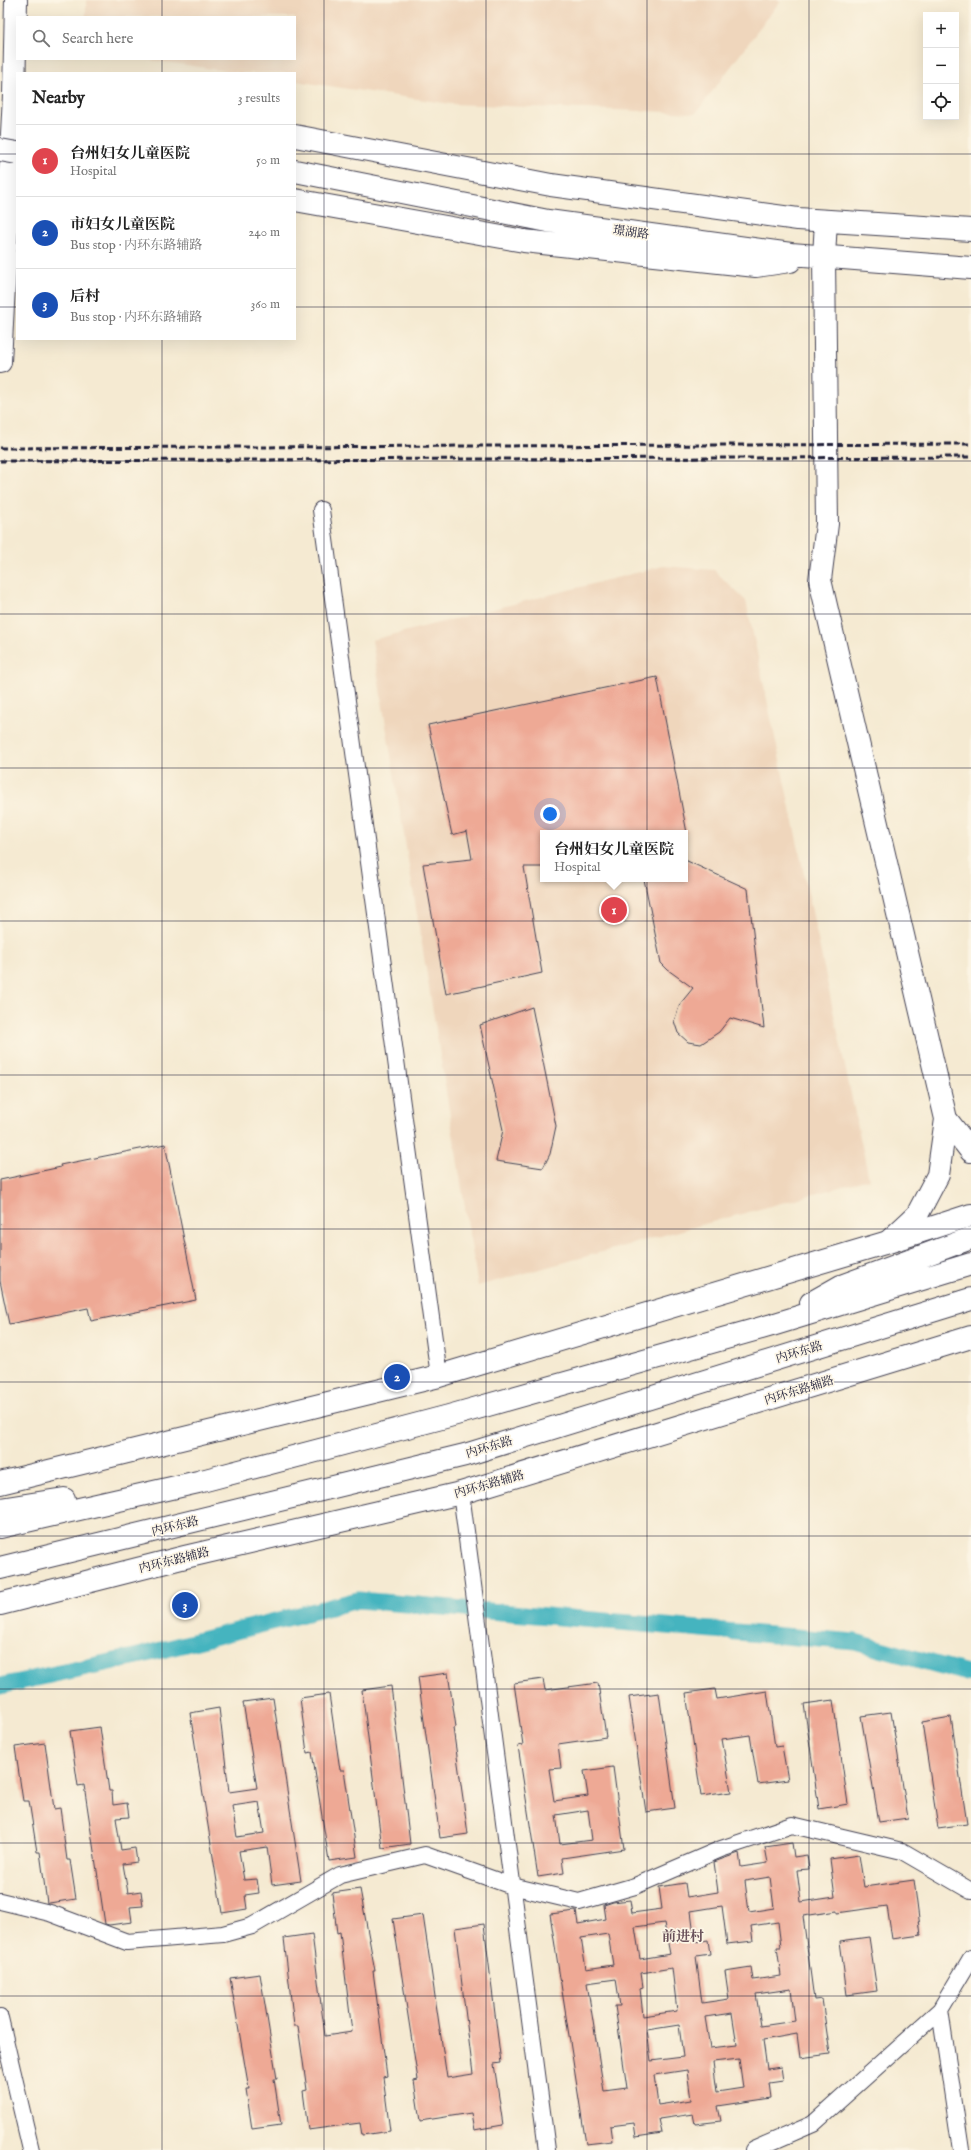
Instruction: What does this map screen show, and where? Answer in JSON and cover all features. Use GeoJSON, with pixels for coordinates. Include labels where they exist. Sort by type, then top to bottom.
{"type":"FeatureCollection","features":[{"type":"Feature","properties":{"kind":"main road"},"geometry":{"type":"LineString","coordinates":[[0,362],[10,95],[16,0]]}},
{"type":"Feature","properties":{"kind":"main road"},"geometry":{"type":"LineString","coordinates":[[296,136],[551,186],[798,219],[971,230]]}},
{"type":"Feature","properties":{"kind":"main road","name":"璟湖路"},"geometry":{"type":"LineString","coordinates":[[296,171],[548,221],[791,254],[971,268]]}},
{"type":"Feature","properties":{"kind":"main road"},"geometry":{"type":"LineString","coordinates":[[296,200],[524,242],[756,266],[824,257]]}},
{"type":"Feature","properties":{"kind":"main road"},"geometry":{"type":"LineString","coordinates":[[826,221],[824,257],[827,524],[820,580],[946,1119],[938,1174],[918,1215],[888,1242]]}},
{"type":"Feature","properties":{"kind":"main road"},"geometry":{"type":"LineString","coordinates":[[946,1119],[971,1151]]}},
{"type":"Feature","properties":{"kind":"main road"},"geometry":{"type":"LineString","coordinates":[[0,1483],[439,1376],[888,1242],[971,1215]]}},
{"type":"Feature","properties":{"kind":"main road"},"geometry":{"type":"LineString","coordinates":[[772,1324],[842,1286],[971,1238]]}},
{"type":"Feature","properties":{"kind":"main road"},"geometry":{"type":"LineString","coordinates":[[0,1527],[198,1482],[457,1414],[772,1324],[971,1264]]}},
{"type":"Feature","properties":{"kind":"main road","name":"内环东路"},"geometry":{"type":"LineString","coordinates":[[0,1568],[465,1455],[971,1299]]}},
{"type":"Feature","properties":{"kind":"main road"},"geometry":{"type":"LineString","coordinates":[[918,1315],[971,1306]]}},
{"type":"Feature","properties":{"kind":"main road","name":"内环东路辅路"},"geometry":{"type":"LineString","coordinates":[[0,1604],[185,1557],[461,1493],[971,1338]]}},
{"type":"Feature","properties":{"kind":"main road"},"geometry":{"type":"LineString","coordinates":[[0,1509],[198,1482]]}},
{"type":"Feature","properties":{"kind":"main road"},"geometry":{"type":"LineString","coordinates":[[0,1581],[142,1534]]}},
{"type":"Feature","properties":{"kind":"street"},"geometry":{"type":"LineString","coordinates":[[321,510],[439,1376]]}},
{"type":"Feature","properties":{"kind":"street"},"geometry":{"type":"LineString","coordinates":[[461,1493],[547,2150]]}},
{"type":"Feature","properties":{"kind":"street"},"geometry":{"type":"LineString","coordinates":[[0,1901],[50,1913],[126,1942],[223,1934],[252,1926],[340,1875],[425,1855],[512,1886],[579,1902],[636,1886],[721,1849],[792,1825],[902,1851],[971,1890]]}},
{"type":"Feature","properties":{"kind":"street"},"geometry":{"type":"LineString","coordinates":[[752,2150],[813,2124],[940,2010],[971,1958]]}},
{"type":"Feature","properties":{"kind":"street"},"geometry":{"type":"LineString","coordinates":[[940,2010],[961,2150]]}},
{"type":"Feature","properties":{"kind":"street"},"geometry":{"type":"LineString","coordinates":[[0,2018],[31,2150]]}},
{"type":"Feature","properties":{"kind":"shaded area"},"geometry":{"type":"Polygon","coordinates":[[[86,0],[781,0],[696,113],[451,104],[296,81],[296,72],[234,72],[151,60],[296,60],[296,16],[86,16],[86,0]]]}},
{"type":"Feature","properties":{"kind":"shaded area"},"geometry":{"type":"Polygon","coordinates":[[[663,566],[714,570],[746,601],[869,1179],[478,1286],[372,640],[663,566]]]}},
{"type":"Feature","properties":{"kind":"building"},"geometry":{"type":"Polygon","coordinates":[[[657,677],[686,830],[540,830],[540,867],[524,867],[542,973],[446,994],[423,864],[472,859],[467,831],[452,835],[428,725],[657,677]]]}},
{"type":"Feature","properties":{"kind":"building"},"geometry":{"type":"Polygon","coordinates":[[[688,861],[748,889],[764,1028],[730,1018],[719,1032],[701,1044],[688,1042],[678,1033],[674,1021],[680,1004],[693,988],[668,970],[661,963],[645,882],[688,882],[688,861]]]}},
{"type":"Feature","properties":{"kind":"building"},"geometry":{"type":"Polygon","coordinates":[[[532,1007],[556,1126],[550,1154],[543,1168],[496,1161],[503,1130],[480,1025],[532,1007]]]}},
{"type":"Feature","properties":{"kind":"building"},"geometry":{"type":"Polygon","coordinates":[[[165,1144],[196,1300],[91,1321],[88,1308],[9,1324],[0,1281],[0,1180],[61,1167],[60,1165],[165,1144]]]}},
{"type":"Feature","properties":{"kind":"building"},"geometry":{"type":"Polygon","coordinates":[[[448,1673],[456,1727],[453,1728],[468,1834],[440,1838],[418,1677],[448,1673]]]}},
{"type":"Feature","properties":{"kind":"building"},"geometry":{"type":"Polygon","coordinates":[[[543,1679],[545,1690],[598,1683],[606,1737],[558,1744],[561,1768],[549,1769],[554,1801],[588,1796],[584,1771],[613,1767],[624,1849],[562,1858],[564,1873],[538,1877],[518,1746],[523,1745],[514,1683],[543,1679]],[[588,1810],[556,1815],[560,1844],[592,1840],[588,1810]]]}},
{"type":"Feature","properties":{"kind":"building"},"geometry":{"type":"Polygon","coordinates":[[[391,1686],[410,1844],[382,1848],[362,1690],[391,1686]]]}},
{"type":"Feature","properties":{"kind":"building"},"geometry":{"type":"Polygon","coordinates":[[[715,1689],[717,1699],[767,1691],[775,1747],[782,1746],[788,1780],[758,1784],[750,1735],[722,1739],[731,1792],[701,1796],[686,1693],[715,1689]]]}},
{"type":"Feature","properties":{"kind":"building"},"geometry":{"type":"Polygon","coordinates":[[[659,1693],[675,1808],[646,1812],[629,1697],[659,1693]]]}},
{"type":"Feature","properties":{"kind":"building"},"geometry":{"type":"Polygon","coordinates":[[[329,1694],[340,1770],[344,1770],[357,1857],[329,1861],[312,1752],[307,1753],[300,1698],[329,1694]]]}},
{"type":"Feature","properties":{"kind":"building"},"geometry":{"type":"Polygon","coordinates":[[[273,1698],[301,1881],[272,1885],[267,1847],[239,1851],[244,1880],[257,1879],[259,1893],[245,1895],[247,1909],[222,1913],[190,1713],[219,1708],[229,1792],[257,1788],[243,1702],[273,1698]],[[259,1802],[232,1806],[237,1837],[264,1833],[259,1802]]]}},
{"type":"Feature","properties":{"kind":"building"},"geometry":{"type":"Polygon","coordinates":[[[833,1700],[848,1804],[819,1809],[804,1704],[833,1700]]]}},
{"type":"Feature","properties":{"kind":"building"},"geometry":{"type":"Polygon","coordinates":[[[891,1712],[908,1818],[879,1822],[861,1716],[891,1712]]]}},
{"type":"Feature","properties":{"kind":"building"},"geometry":{"type":"Polygon","coordinates":[[[951,1717],[967,1824],[938,1828],[922,1722],[951,1717]]]}},
{"type":"Feature","properties":{"kind":"building"},"geometry":{"type":"Polygon","coordinates":[[[100,1727],[109,1791],[112,1791],[113,1805],[127,1803],[129,1817],[116,1818],[121,1850],[135,1848],[137,1862],[123,1864],[128,1893],[141,1891],[143,1906],[130,1907],[132,1922],[109,1925],[105,1924],[84,1785],[78,1786],[70,1731],[100,1727]]]}},
{"type":"Feature","properties":{"kind":"building"},"geometry":{"type":"Polygon","coordinates":[[[45,1743],[54,1809],[60,1808],[67,1860],[70,1860],[76,1899],[49,1903],[47,1903],[40,1852],[37,1852],[29,1801],[23,1801],[15,1747],[45,1743]]]}},
{"type":"Feature","properties":{"kind":"building"},"geometry":{"type":"Polygon","coordinates":[[[792,1843],[794,1857],[807,1855],[809,1869],[797,1870],[801,1902],[835,1897],[830,1859],[859,1855],[864,1887],[914,1880],[921,1935],[892,1939],[887,1906],[803,1916],[814,2000],[822,1999],[830,2054],[800,2058],[797,2034],[763,2040],[767,2069],[781,2067],[783,2081],[769,2083],[771,2098],[718,2106],[721,2121],[695,2124],[693,2114],[659,2119],[662,2133],[636,2137],[634,2123],[610,2126],[612,2141],[586,2144],[550,1914],[576,1911],[578,1924],[606,1919],[604,1905],[613,1902],[630,1900],[632,1913],[662,1909],[659,1887],[685,1883],[687,1897],[718,1892],[714,1862],[739,1853],[741,1867],[768,1863],[765,1847],[792,1843]],[[770,1877],[745,1881],[749,1912],[774,1908],[770,1877]],[[722,1906],[691,1911],[695,1942],[708,1940],[710,1954],[696,1956],[702,2003],[729,1999],[725,1971],[751,1967],[753,1980],[781,1976],[777,1947],[781,1947],[778,1922],[751,1926],[753,1941],[727,1944],[722,1906]],[[664,1923],[635,1927],[640,1959],[670,1954],[664,1923]],[[608,1934],[581,1938],[586,1969],[613,1965],[608,1934]],[[672,1968],[641,1973],[643,1987],[640,1988],[643,2016],[677,2011],[672,1968]],[[616,1979],[587,1983],[604,2091],[627,2088],[615,2006],[620,2006],[616,1979]],[[791,1989],[756,1994],[761,2026],[795,2021],[791,1989]],[[732,2013],[705,2017],[710,2048],[737,2045],[732,2013]],[[679,2025],[647,2030],[651,2061],[683,2057],[679,2025]],[[739,2059],[713,2062],[717,2092],[743,2088],[739,2059]],[[687,2070],[654,2075],[658,2105],[691,2100],[687,2070]]]}},
{"type":"Feature","properties":{"kind":"building"},"geometry":{"type":"Polygon","coordinates":[[[360,1889],[375,1971],[373,1971],[387,2076],[383,2077],[390,2131],[362,2135],[360,2123],[308,2130],[303,2091],[307,2090],[298,2026],[294,2026],[284,1938],[312,1934],[325,2036],[352,2032],[340,1932],[337,1933],[332,1893],[360,1889]]]}},
{"type":"Feature","properties":{"kind":"building"},"geometry":{"type":"Polygon","coordinates":[[[423,1915],[447,2078],[473,2074],[455,1928],[484,1924],[501,2063],[494,2064],[503,2125],[474,2130],[471,2113],[420,2121],[414,2081],[418,2080],[393,1919],[423,1915]]]}},
{"type":"Feature","properties":{"kind":"building"},"geometry":{"type":"Polygon","coordinates":[[[869,1937],[877,1991],[847,1995],[840,1941],[869,1937]]]}},
{"type":"Feature","properties":{"kind":"building"},"geometry":{"type":"Polygon","coordinates":[[[260,1974],[277,2079],[274,2079],[281,2125],[252,2129],[246,2089],[249,2089],[230,1978],[260,1974]]]}},
{"type":"Feature","properties":{"kind":"waterway"},"geometry":{"type":"LineString","coordinates":[[0,1686],[142,1655],[358,1600],[855,1642],[971,1674]]}},
{"type":"Feature","properties":{"kind":"railway"},"geometry":{"type":"LineString","coordinates":[[0,448],[971,444]]}},
{"type":"Feature","properties":{"kind":"railway"},"geometry":{"type":"LineString","coordinates":[[0,461],[971,457]]}},
{"type":"Feature","properties":{"kind":"place","name":"台州妇女儿童医院"},"geometry":{"type":"Point","coordinates":[614,910]}},
{"type":"Feature","properties":{"kind":"place","name":"市妇女儿童医院"},"geometry":{"type":"Point","coordinates":[397,1377]}},
{"type":"Feature","properties":{"kind":"place","name":"后村"},"geometry":{"type":"Point","coordinates":[185,1605]}},
{"type":"Feature","properties":{"kind":"district","name":"前进村"},"geometry":{"type":"Point","coordinates":[683,1936]}}]}
